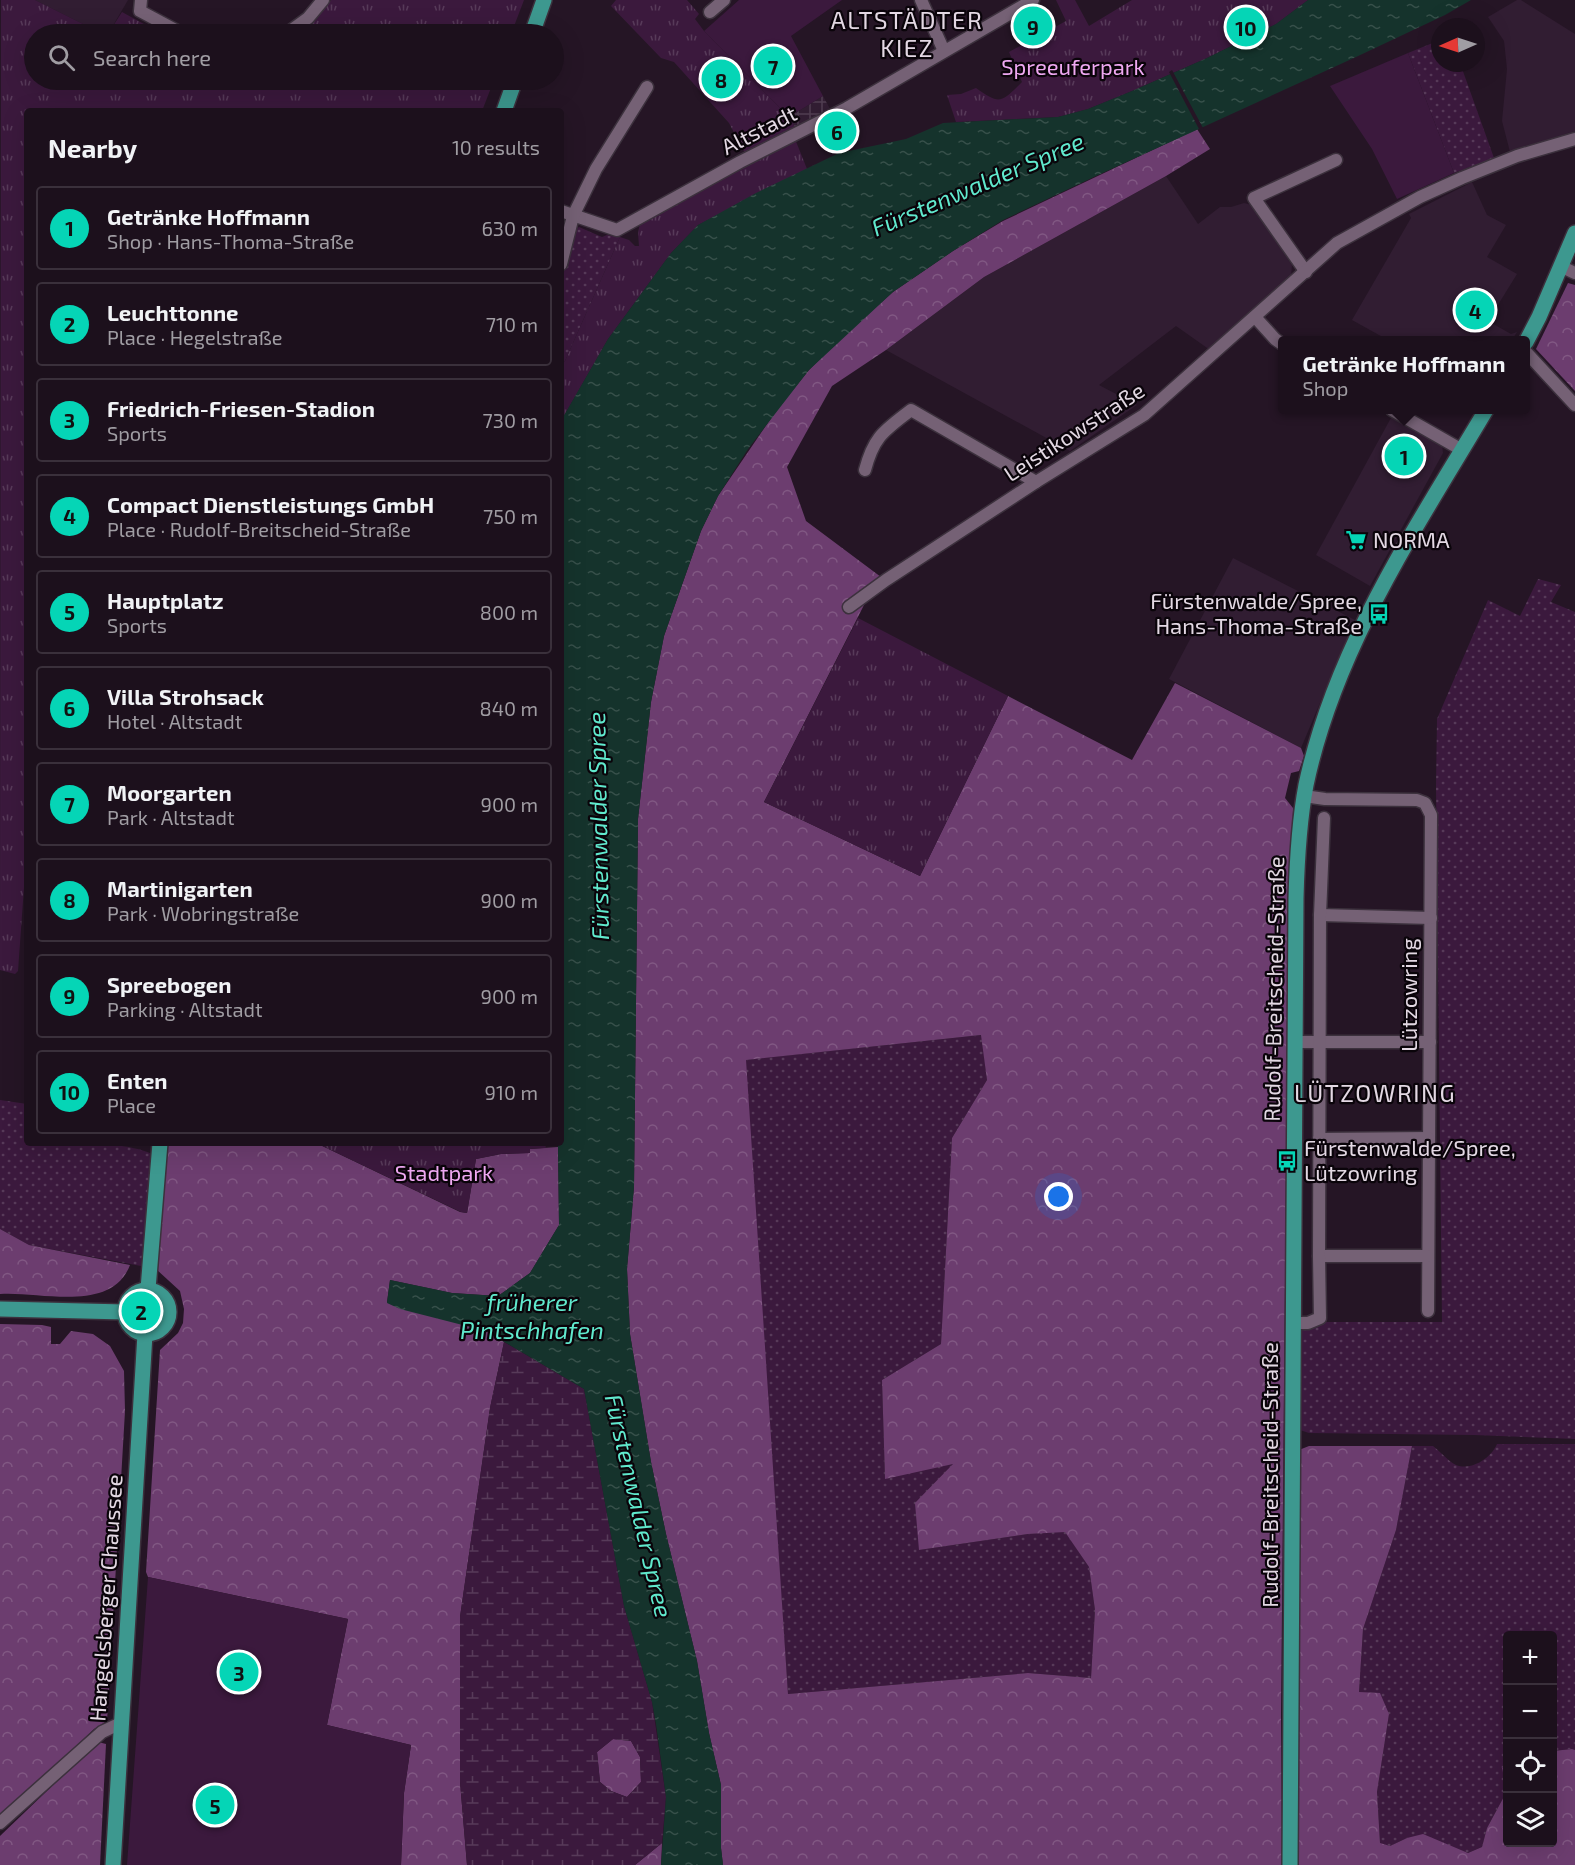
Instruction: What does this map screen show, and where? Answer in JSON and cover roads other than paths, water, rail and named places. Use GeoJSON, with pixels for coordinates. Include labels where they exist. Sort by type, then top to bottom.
{"type":"FeatureCollection","features":[{"type":"Feature","properties":{"kind":"main road"},"geometry":{"type":"LineString","coordinates":[[536,24],[544,0]]}},
{"type":"Feature","properties":{"kind":"main road"},"geometry":{"type":"LineString","coordinates":[[505,108],[511,90]]}},
{"type":"Feature","properties":{"kind":"main road"},"geometry":{"type":"LineString","coordinates":[[1529,336],[1575,233]]}},
{"type":"Feature","properties":{"kind":"main road","name":"Rudolf-Breitscheid-Straße"},"geometry":{"type":"LineString","coordinates":[[1290,1865],[1296,898],[1297,854],[1304,796],[1320,731],[1348,658],[1420,518],[1484,414]]}},
{"type":"Feature","properties":{"kind":"main road"},"geometry":{"type":"LineString","coordinates":[[148,1289],[160,1146]]}},
{"type":"Feature","properties":{"kind":"main road"},"geometry":{"type":"LineString","coordinates":[[148,1289],[164,1297],[170,1311],[165,1326],[160,1331],[145,1334],[132,1329],[125,1312],[127,1302],[136,1292],[148,1289]]}},
{"type":"Feature","properties":{"kind":"main road"},"geometry":{"type":"LineString","coordinates":[[0,1309],[125,1312]]}},
{"type":"Feature","properties":{"kind":"main road","name":"Hangelsberger Chaussee"},"geometry":{"type":"LineString","coordinates":[[112,1865],[145,1334]]}},
{"type":"Feature","properties":{"kind":"street"},"geometry":{"type":"LineString","coordinates":[[300,24],[323,0]]}},
{"type":"Feature","properties":{"kind":"street"},"geometry":{"type":"LineString","coordinates":[[710,12],[724,0]]}},
{"type":"Feature","properties":{"kind":"street"},"geometry":{"type":"LineString","coordinates":[[921,0],[944,51]]}},
{"type":"Feature","properties":{"kind":"street","name":"Altstadt"},"geometry":{"type":"LineString","coordinates":[[567,214],[617,230],[740,162],[848,108],[1033,0]]}},
{"type":"Feature","properties":{"kind":"street"},"geometry":{"type":"LineString","coordinates":[[140,6],[168,24]]}},
{"type":"Feature","properties":{"kind":"street"},"geometry":{"type":"LineString","coordinates":[[564,239],[567,214],[647,87]]}},
{"type":"Feature","properties":{"kind":"street","name":"Leistikowstraße"},"geometry":{"type":"LineString","coordinates":[[849,608],[886,580],[1144,415],[1337,243],[1420,197],[1517,156],[1575,139]]}},
{"type":"Feature","properties":{"kind":"street"},"geometry":{"type":"LineString","coordinates":[[1306,272],[1254,198],[1336,160]]}},
{"type":"Feature","properties":{"kind":"street"},"geometry":{"type":"LineString","coordinates":[[1560,266],[1575,273]]}},
{"type":"Feature","properties":{"kind":"street"},"geometry":{"type":"LineString","coordinates":[[1254,317],[1278,341]]}},
{"type":"Feature","properties":{"kind":"street"},"geometry":{"type":"LineString","coordinates":[[1530,356],[1575,405]]}},
{"type":"Feature","properties":{"kind":"street"},"geometry":{"type":"LineString","coordinates":[[865,470],[871,449],[881,433],[910,410],[1036,482]]}},
{"type":"Feature","properties":{"kind":"street"},"geometry":{"type":"LineString","coordinates":[[1399,414],[1462,450]]}},
{"type":"Feature","properties":{"kind":"street","name":"Lützowring"},"geometry":{"type":"LineString","coordinates":[[1304,796],[1325,800],[1399,798],[1416,800],[1425,803],[1432,818],[1428,1311]]}},
{"type":"Feature","properties":{"kind":"street"},"geometry":{"type":"LineString","coordinates":[[1294,1323],[1308,1323],[1320,1317],[1320,915],[1324,818]]}},
{"type":"Feature","properties":{"kind":"street"},"geometry":{"type":"LineString","coordinates":[[1320,915],[1431,918]]}},
{"type":"Feature","properties":{"kind":"street"},"geometry":{"type":"LineString","coordinates":[[1295,1042],[1430,1042]]}},
{"type":"Feature","properties":{"kind":"street"},"geometry":{"type":"LineString","coordinates":[[1319,1139],[1428,1138]]}},
{"type":"Feature","properties":{"kind":"street"},"geometry":{"type":"LineString","coordinates":[[1319,1256],[1427,1256]]}},
{"type":"Feature","properties":{"kind":"street"},"geometry":{"type":"LineString","coordinates":[[0,1824],[102,1731],[121,1723]]}},
{"type":"Feature","properties":{"kind":"water"},"geometry":{"type":"Polygon","coordinates":[[[1308,0],[1471,0],[1445,15],[1431,18],[1431,22],[1356,57],[1003,220],[893,292],[809,370],[748,449],[718,496],[701,531],[664,636],[651,702],[638,819],[634,1187],[627,1269],[630,1334],[651,1462],[697,1661],[709,1733],[721,1785],[723,1865],[661,1865],[666,1797],[656,1724],[652,1702],[624,1606],[584,1389],[486,1331],[400,1309],[387,1303],[390,1280],[452,1293],[498,1296],[530,1273],[559,1225],[558,1146],[564,1146],[564,416],[608,339],[671,253],[698,225],[756,193],[839,153],[906,139],[943,123],[1058,117],[1088,109],[1207,58],[1276,24],[1308,0]]]}},
{"type":"Feature","properties":{"kind":"place","name":"Spreebogen"},"geometry":{"type":"Point","coordinates":[1033,26]}},
{"type":"Feature","properties":{"kind":"place","name":"Enten"},"geometry":{"type":"Point","coordinates":[1246,27]}},
{"type":"Feature","properties":{"kind":"place","name":"Moorgarten"},"geometry":{"type":"Point","coordinates":[773,66]}},
{"type":"Feature","properties":{"kind":"place","name":"Martinigarten"},"geometry":{"type":"Point","coordinates":[721,79]}},
{"type":"Feature","properties":{"kind":"place","name":"Villa Strohsack"},"geometry":{"type":"Point","coordinates":[837,131]}},
{"type":"Feature","properties":{"kind":"place","name":"Compact Dienstleistungs GmbH"},"geometry":{"type":"Point","coordinates":[1475,310]}},
{"type":"Feature","properties":{"kind":"place","name":"Getränke Hoffmann"},"geometry":{"type":"Point","coordinates":[1404,456]}},
{"type":"Feature","properties":{"kind":"place","name":"NORMA"},"geometry":{"type":"Point","coordinates":[1356,540]}},
{"type":"Feature","properties":{"kind":"place","name":"Fürstenwalde/Spree, Hans-Thoma-Straße"},"geometry":{"type":"Point","coordinates":[1379,614]}},
{"type":"Feature","properties":{"kind":"place","name":"Fürstenwalde/Spree, Lützowring"},"geometry":{"type":"Point","coordinates":[1287,1161]}},
{"type":"Feature","properties":{"kind":"place","name":"Leuchttonne"},"geometry":{"type":"Point","coordinates":[141,1311]}},
{"type":"Feature","properties":{"kind":"place","name":"Friedrich-Friesen-Stadion"},"geometry":{"type":"Point","coordinates":[239,1672]}},
{"type":"Feature","properties":{"kind":"place","name":"Hauptplatz"},"geometry":{"type":"Point","coordinates":[215,1805]}},
{"type":"Feature","properties":{"kind":"district","name":"ALTSTÄDTER KIEZ"},"geometry":{"type":"Point","coordinates":[907,35]}},
{"type":"Feature","properties":{"kind":"district","name":"LÜTZOWRING"},"geometry":{"type":"Point","coordinates":[1375,1094]}},
{"type":"Feature","properties":{"kind":"park label","name":"Spreeuferpark"},"geometry":{"type":"Point","coordinates":[1073,67]}},
{"type":"Feature","properties":{"kind":"park label","name":"Stadtpark"},"geometry":{"type":"Point","coordinates":[444,1173]}},
{"type":"Feature","properties":{"kind":"water label","name":"Fürstenwalder Spree"},"geometry":{"type":"Point","coordinates":[978,185]}},
{"type":"Feature","properties":{"kind":"water label","name":"Fürstenwalder Spree"},"geometry":{"type":"Point","coordinates":[599,826]}},
{"type":"Feature","properties":{"kind":"water label","name":"früherer Pintschhafen"},"geometry":{"type":"Point","coordinates":[532,1317]}},
{"type":"Feature","properties":{"kind":"water label","name":"Fürstenwalder Spree"},"geometry":{"type":"Point","coordinates":[638,1506]}}]}
